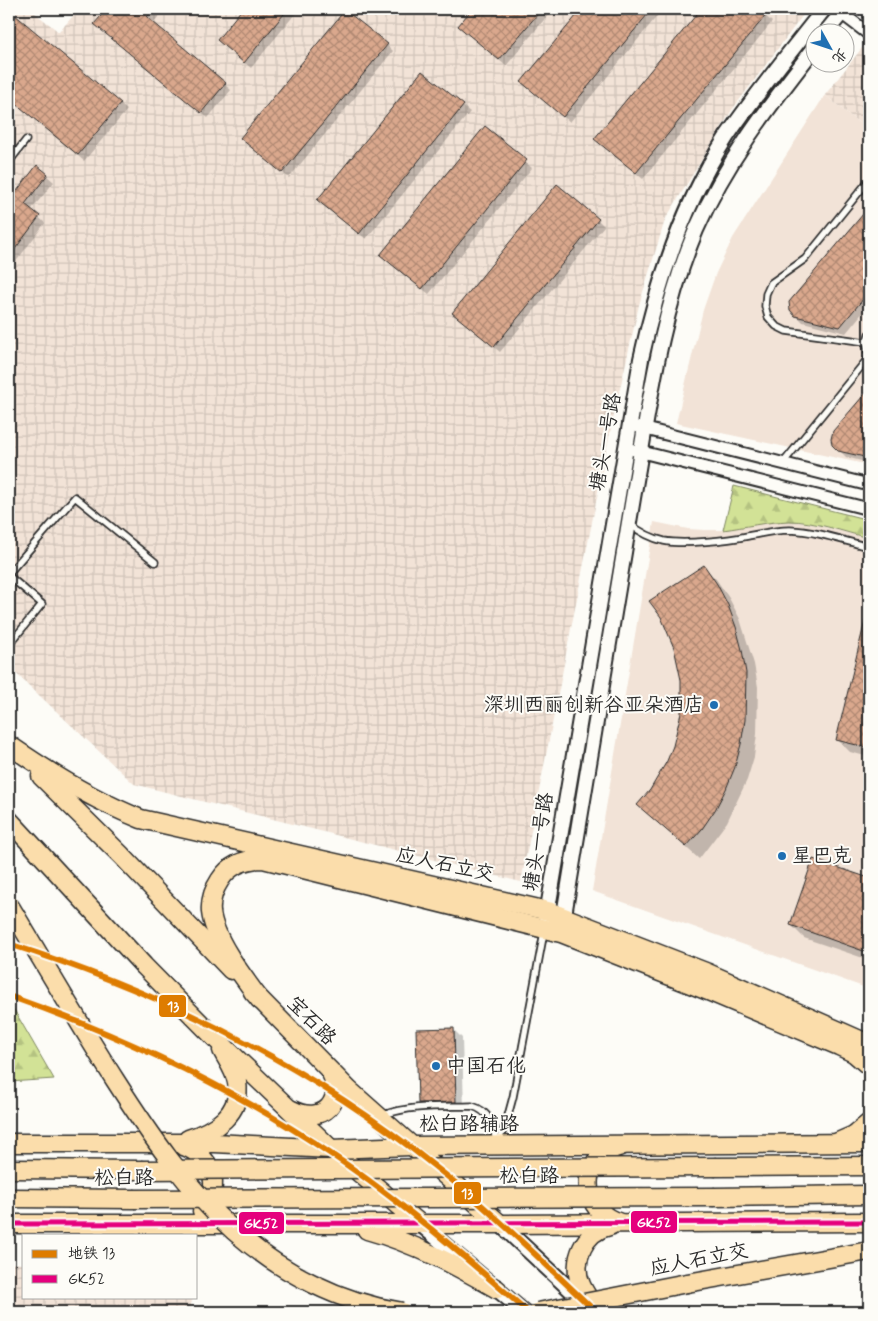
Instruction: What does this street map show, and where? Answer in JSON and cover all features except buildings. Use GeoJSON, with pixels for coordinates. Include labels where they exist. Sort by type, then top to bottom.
{"type":"FeatureCollection","features":[{"type":"Feature","properties":{"kind":"main road","name":"应人石立交"},"geometry":{"type":"LineString","coordinates":[[9,746],[77,790],[115,809],[141,819],[554,922],[708,973],[869,1044]]}},
{"type":"Feature","properties":{"kind":"main road","name":"宝石路"},"geometry":{"type":"LineString","coordinates":[[9,746],[98,832],[260,1000],[378,1117],[500,1224]]}},
{"type":"Feature","properties":{"kind":"main road"},"geometry":{"type":"LineString","coordinates":[[9,820],[144,966],[214,1037],[331,1149],[419,1223]]}},
{"type":"Feature","properties":{"kind":"main road"},"geometry":{"type":"LineString","coordinates":[[260,1000],[244,979],[214,925],[211,900],[215,887],[222,876],[231,868],[247,861],[264,859],[554,922],[708,991],[839,1046],[854,1053],[869,1066]]}},
{"type":"Feature","properties":{"kind":"main road"},"geometry":{"type":"LineString","coordinates":[[9,905],[142,1122],[213,1210],[234,1231],[258,1250],[319,1287],[353,1300],[402,1312]]}},
{"type":"Feature","properties":{"kind":"main road"},"geometry":{"type":"LineString","coordinates":[[176,1143],[213,1128],[225,1120],[234,1109],[238,1096],[237,1081],[214,1037]]}},
{"type":"Feature","properties":{"kind":"main road"},"geometry":{"type":"LineString","coordinates":[[289,1108],[308,1115],[324,1111],[331,1104],[335,1096],[336,1088],[330,1070]]}},
{"type":"Feature","properties":{"kind":"main road"},"geometry":{"type":"LineString","coordinates":[[835,1144],[854,1135],[869,1123]]}},
{"type":"Feature","properties":{"kind":"main road","name":"松白路辅路"},"geometry":{"type":"LineString","coordinates":[[9,1143],[176,1143],[331,1149],[496,1145],[869,1143]]}},
{"type":"Feature","properties":{"kind":"main road"},"geometry":{"type":"LineString","coordinates":[[172,1224],[185,1222],[199,1214],[208,1204],[213,1178],[208,1165],[200,1155],[176,1143]]}},
{"type":"Feature","properties":{"kind":"main road"},"geometry":{"type":"LineString","coordinates":[[623,1223],[610,1220],[600,1212],[592,1202],[588,1184],[593,1166],[601,1156],[612,1149],[624,1145]]}},
{"type":"Feature","properties":{"kind":"main road","name":"松白路"},"geometry":{"type":"LineString","coordinates":[[9,1169],[869,1166]]}},
{"type":"Feature","properties":{"kind":"main road","name":"松白路"},"geometry":{"type":"LineString","coordinates":[[9,1198],[869,1195]]}},
{"type":"Feature","properties":{"kind":"main road"},"geometry":{"type":"LineString","coordinates":[[9,1224],[869,1222]]}},
{"type":"Feature","properties":{"kind":"main road"},"geometry":{"type":"LineString","coordinates":[[596,1312],[581,1285],[578,1273],[579,1256],[584,1243],[594,1232],[604,1227],[623,1223]]}},
{"type":"Feature","properties":{"kind":"main road"},"geometry":{"type":"LineString","coordinates":[[347,1224],[389,1236],[424,1249],[460,1267],[497,1289]]}},
{"type":"Feature","properties":{"kind":"main road","name":"应人石立交"},"geometry":{"type":"LineString","coordinates":[[538,1312],[686,1283],[869,1251]]}},
{"type":"Feature","properties":{"kind":"street","name":"塘头一号路"},"geometry":{"type":"LineString","coordinates":[[554,922],[625,448],[641,359],[656,298],[669,257],[695,195],[728,136],[762,88],[824,9]]}},
{"type":"Feature","properties":{"kind":"street"},"geometry":{"type":"LineString","coordinates":[[833,22],[841,10],[869,34]]}},
{"type":"Feature","properties":{"kind":"street","name":"塘头一号路"},"geometry":{"type":"LineString","coordinates":[[554,922],[665,324],[696,230],[721,180],[741,145],[806,59]]}},
{"type":"Feature","properties":{"kind":"street"},"geometry":{"type":"LineString","coordinates":[[629,425],[869,485]]}},
{"type":"Feature","properties":{"kind":"street"},"geometry":{"type":"LineString","coordinates":[[625,448],[869,509]]}},
{"type":"Feature","properties":{"kind":"street"},"geometry":{"type":"LineString","coordinates":[[419,1223],[524,1312]]}},
{"type":"Feature","properties":{"kind":"street","name":"宝石路"},"geometry":{"type":"LineString","coordinates":[[500,1224],[596,1312]]}},
{"type":"Feature","properties":{"kind":"lane"},"geometry":{"type":"LineString","coordinates":[[9,162],[26,140]]}},
{"type":"Feature","properties":{"kind":"lane"},"geometry":{"type":"LineString","coordinates":[[866,342],[786,331],[772,322],[768,317],[765,306],[766,294],[771,283],[805,259],[869,180]]}},
{"type":"Feature","properties":{"kind":"lane"},"geometry":{"type":"LineString","coordinates":[[784,463],[869,357],[866,350],[866,342],[869,334]]}},
{"type":"Feature","properties":{"kind":"lane"},"geometry":{"type":"LineString","coordinates":[[9,645],[42,604],[9,574],[75,497],[155,562]]}},
{"type":"Feature","properties":{"kind":"lane"},"geometry":{"type":"LineString","coordinates":[[629,522],[639,531],[651,537],[671,542],[719,540],[769,531],[790,530],[812,533],[869,547]]}},
{"type":"Feature","properties":{"kind":"lane"},"geometry":{"type":"LineString","coordinates":[[496,1145],[506,1123],[554,922]]}},
{"type":"Feature","properties":{"kind":"lane"},"geometry":{"type":"LineString","coordinates":[[378,1117],[411,1108],[472,1106],[485,1113],[492,1121],[496,1145]]}},
{"type":"Feature","properties":{"kind":"shaded area"},"geometry":{"type":"Polygon","coordinates":[[[10,9],[30,9],[59,32],[79,9],[803,9],[806,11],[732,110],[665,220],[639,305],[607,446],[521,882],[134,784],[9,667],[10,9]]]}},
{"type":"Feature","properties":{"kind":"shaded area"},"geometry":{"type":"Polygon","coordinates":[[[869,39],[869,131],[825,95],[843,72],[856,72],[856,56],[869,39]]]}},
{"type":"Feature","properties":{"kind":"shaded area"},"geometry":{"type":"Polygon","coordinates":[[[825,95],[869,131],[869,465],[676,423],[703,310],[716,273],[733,238],[825,95]]]}},
{"type":"Feature","properties":{"kind":"shaded area"},"geometry":{"type":"Polygon","coordinates":[[[791,521],[814,524],[869,538],[869,989],[592,891],[654,522],[688,529],[723,530],[768,522],[791,521]]]}},
{"type":"Feature","properties":{"kind":"shaded area"},"geometry":{"type":"Polygon","coordinates":[[[9,1263],[22,1264],[22,1298],[193,1298],[189,1312],[9,1312],[9,1263]]]}},
{"type":"Feature","properties":{"kind":"green space"},"geometry":{"type":"Polygon","coordinates":[[[734,486],[869,520],[869,538],[799,521],[772,522],[723,530],[734,486]]]}},
{"type":"Feature","properties":{"kind":"green space"},"geometry":{"type":"Polygon","coordinates":[[[9,1001],[54,1079],[9,1082],[9,1001]]]}},
{"type":"Feature","properties":{"kind":"waterway"},"geometry":{"type":"LineString","coordinates":[[866,1312],[869,1309]]}},
{"type":"Feature","properties":{"kind":"metro line","name":"13"},"geometry":{"type":"LineString","coordinates":[[9,944],[66,963],[178,1009],[283,1063],[335,1094],[384,1128],[454,1182],[596,1312]]}},
{"type":"Feature","properties":{"kind":"metro line","name":"13"},"geometry":{"type":"LineString","coordinates":[[9,996],[94,1028],[176,1065],[217,1086],[295,1131],[334,1156],[409,1211],[528,1312]]}},
{"type":"Feature","properties":{"kind":"transit line","name":"GK52"},"geometry":{"type":"LineString","coordinates":[[9,1224],[869,1222]]}},
{"type":"Feature","properties":{"kind":"place","name":"深圳西丽创新谷亚朵酒店"},"geometry":{"type":"Point","coordinates":[714,705]}},
{"type":"Feature","properties":{"kind":"place","name":"星巴克"},"geometry":{"type":"Point","coordinates":[782,856]}},
{"type":"Feature","properties":{"kind":"place","name":"中国石化"},"geometry":{"type":"Point","coordinates":[436,1066]}}]}
